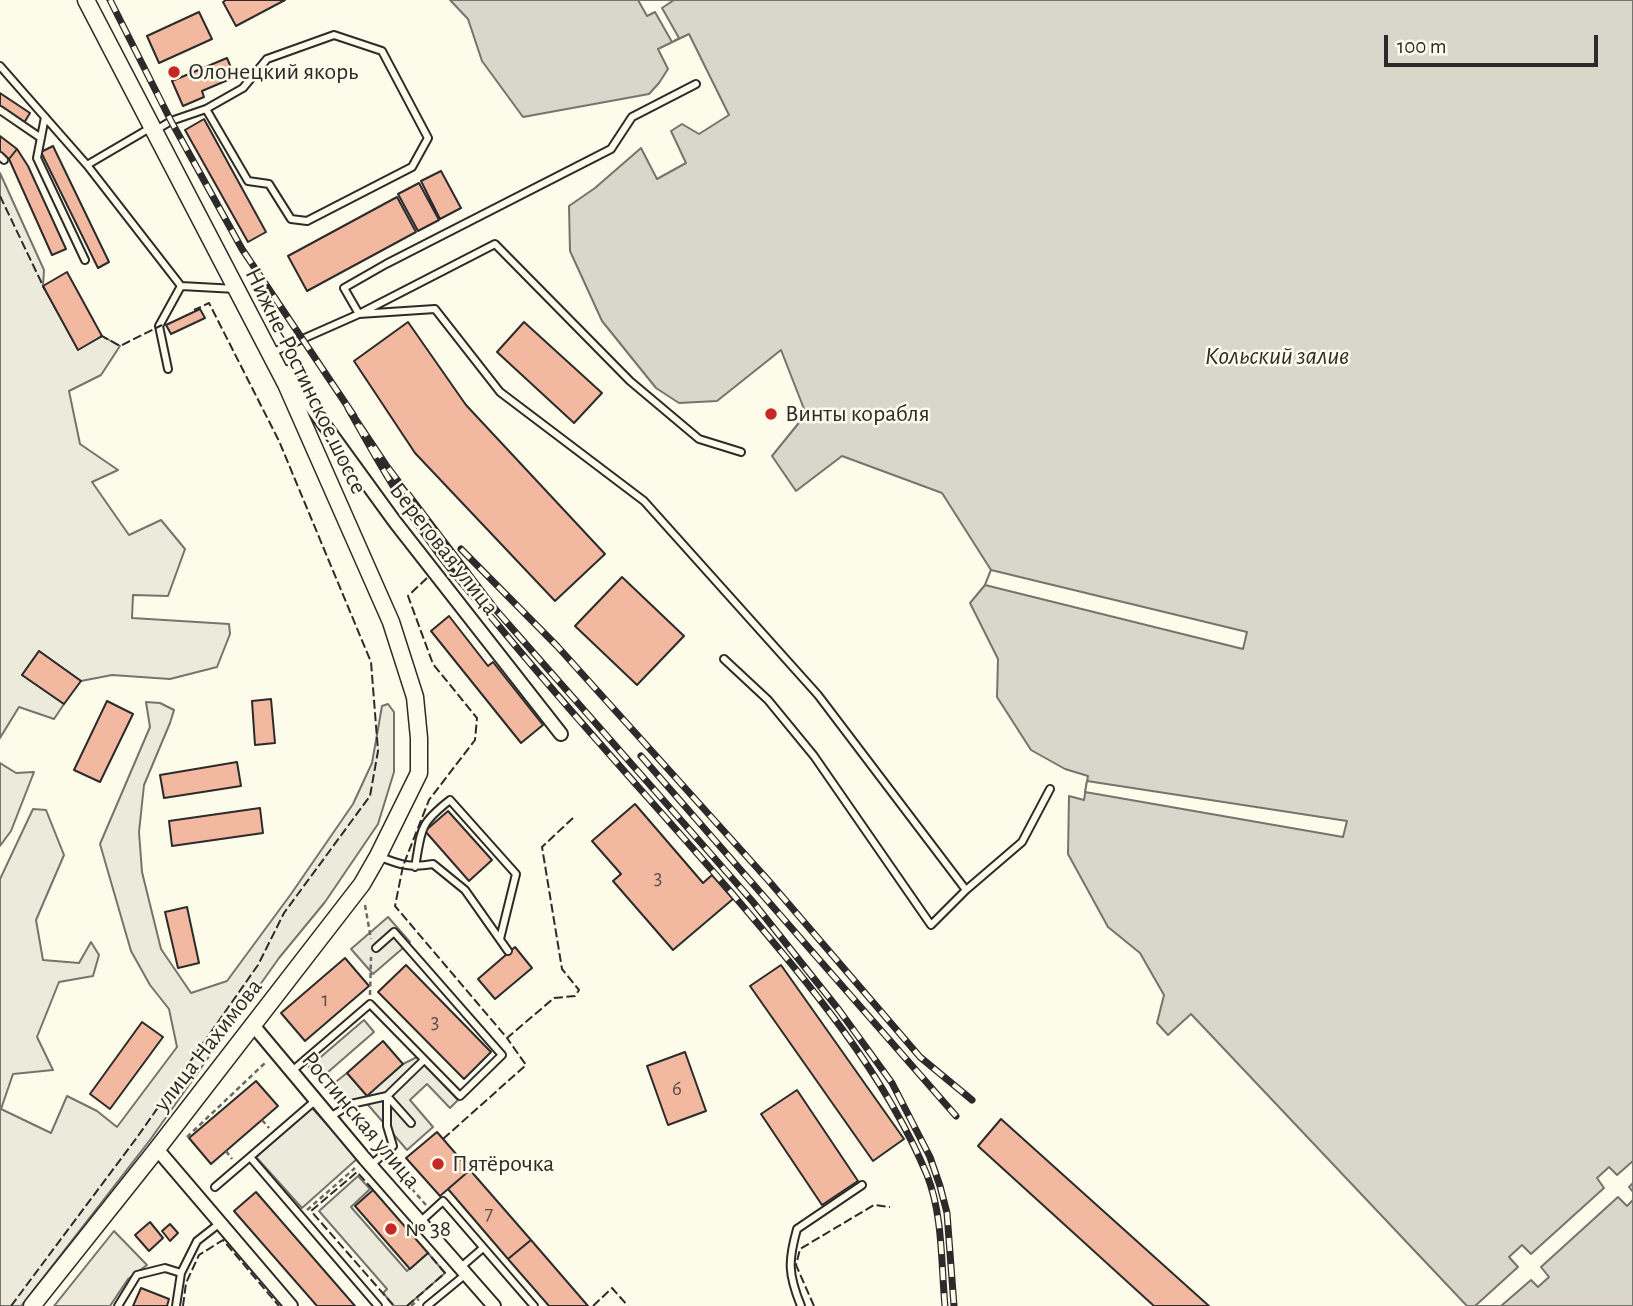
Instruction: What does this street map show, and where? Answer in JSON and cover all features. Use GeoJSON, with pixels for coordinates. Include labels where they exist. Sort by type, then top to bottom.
{"type":"FeatureCollection","features":[{"type":"Feature","properties":{"kind":"street","name":"Нижне-Ростинское шоссе"},"geometry":{"type":"LineString","coordinates":[[86,0],[270,354],[315,448],[391,622],[415,697],[419,738],[419,773],[405,801]]}},
{"type":"Feature","properties":{"kind":"street","name":"Береговая улица"},"geometry":{"type":"LineString","coordinates":[[270,354],[395,522],[561,734]]}},
{"type":"Feature","properties":{"kind":"street","name":"улица Нахимова"},"geometry":{"type":"LineString","coordinates":[[32,1306],[362,884],[405,801]]}},
{"type":"Feature","properties":{"kind":"street","name":"Ростинская улица"},"geometry":{"type":"LineString","coordinates":[[252,1024],[494,1306]]}},
{"type":"Feature","properties":{"kind":"street"},"geometry":{"type":"LineString","coordinates":[[157,1149],[291,1306]]}},
{"type":"Feature","properties":{"kind":"lane"},"geometry":{"type":"LineString","coordinates":[[88,165],[153,129],[206,109],[243,88],[267,59],[334,35],[382,51],[428,138],[412,167],[307,222],[291,219],[268,184],[248,181],[206,109]]}},
{"type":"Feature","properties":{"kind":"lane"},"geometry":{"type":"LineString","coordinates":[[0,66],[88,165],[181,286],[238,290]]}},
{"type":"Feature","properties":{"kind":"lane"},"geometry":{"type":"LineString","coordinates":[[359,314],[344,288],[611,149],[632,117],[696,84]]}},
{"type":"Feature","properties":{"kind":"lane"},"geometry":{"type":"LineString","coordinates":[[0,110],[41,138]]}},
{"type":"Feature","properties":{"kind":"lane"},"geometry":{"type":"LineString","coordinates":[[45,117],[37,158],[85,260]]}},
{"type":"Feature","properties":{"kind":"lane"},"geometry":{"type":"LineString","coordinates":[[270,354],[359,314],[495,244],[630,381],[698,439],[741,452]]}},
{"type":"Feature","properties":{"kind":"lane"},"geometry":{"type":"LineString","coordinates":[[168,369],[159,326],[181,286]]}},
{"type":"Feature","properties":{"kind":"lane"},"geometry":{"type":"LineString","coordinates":[[359,314],[435,309],[500,392],[644,502],[818,695],[966,890]]}},
{"type":"Feature","properties":{"kind":"lane"},"geometry":{"type":"LineString","coordinates":[[724,659],[768,700],[814,756],[931,925],[1021,842],[1050,789]]}},
{"type":"Feature","properties":{"kind":"lane"},"geometry":{"type":"LineString","coordinates":[[415,867],[422,829],[428,817],[450,800],[516,874],[500,939]]}},
{"type":"Feature","properties":{"kind":"lane"},"geometry":{"type":"LineString","coordinates":[[378,856],[403,866],[433,864],[465,890],[509,951]]}},
{"type":"Feature","properties":{"kind":"lane"},"geometry":{"type":"LineString","coordinates":[[292,1072],[370,1004],[460,1097],[502,1055],[394,932],[374,949]]}},
{"type":"Feature","properties":{"kind":"lane"},"geometry":{"type":"LineString","coordinates":[[330,1117],[351,1104],[387,1096],[424,1060]]}},
{"type":"Feature","properties":{"kind":"lane"},"geometry":{"type":"LineString","coordinates":[[387,1096],[411,1123]]}},
{"type":"Feature","properties":{"kind":"lane"},"geometry":{"type":"LineString","coordinates":[[368,1162],[393,1146],[387,1126],[387,1096]]}},
{"type":"Feature","properties":{"kind":"lane"},"geometry":{"type":"LineString","coordinates":[[215,1188],[316,1100]]}},
{"type":"Feature","properties":{"kind":"lane"},"geometry":{"type":"LineString","coordinates":[[250,1157],[378,1306]]}},
{"type":"Feature","properties":{"kind":"lane"},"geometry":{"type":"LineString","coordinates":[[801,1306],[795,1292],[789,1258],[797,1229],[862,1185]]}},
{"type":"Feature","properties":{"kind":"lane"},"geometry":{"type":"LineString","coordinates":[[420,1222],[443,1201],[534,1306]]}},
{"type":"Feature","properties":{"kind":"lane"},"geometry":{"type":"LineString","coordinates":[[176,1306],[181,1273],[198,1241],[220,1223]]}},
{"type":"Feature","properties":{"kind":"lane"},"geometry":{"type":"LineString","coordinates":[[427,1306],[483,1248]]}},
{"type":"Feature","properties":{"kind":"lane"},"geometry":{"type":"LineString","coordinates":[[118,1306],[137,1275],[165,1268],[181,1273]]}},
{"type":"Feature","properties":{"kind":"path"},"geometry":{"type":"LineString","coordinates":[[362,884],[371,940]]}},
{"type":"Feature","properties":{"kind":"path"},"geometry":{"type":"LineString","coordinates":[[370,1004],[374,949]]}},
{"type":"Feature","properties":{"kind":"path"},"geometry":{"type":"LineString","coordinates":[[184,1139],[276,1052]]}},
{"type":"Feature","properties":{"kind":"path"},"geometry":{"type":"LineString","coordinates":[[262,1120],[269,1128]]}},
{"type":"Feature","properties":{"kind":"path"},"geometry":{"type":"LineString","coordinates":[[226,1151],[232,1159]]}},
{"type":"Feature","properties":{"kind":"path"},"geometry":{"type":"LineString","coordinates":[[300,1215],[368,1162]]}},
{"type":"Feature","properties":{"kind":"shaded area"},"geometry":{"type":"Polygon","coordinates":[[[0,173],[44,270],[43,286],[78,349],[102,336],[120,346],[101,375],[69,391],[80,444],[118,470],[92,482],[129,535],[161,520],[185,549],[168,596],[133,595],[132,618],[229,624],[230,634],[217,667],[170,679],[112,675],[81,681],[39,651],[22,675],[64,704],[54,719],[19,707],[0,738],[0,173]]]}},
{"type":"Feature","properties":{"kind":"shaded area"},"geometry":{"type":"Polygon","coordinates":[[[146,702],[160,703],[174,710],[144,785],[139,832],[142,872],[161,949],[191,993],[227,981],[353,804],[372,763],[382,706],[388,704],[394,712],[394,772],[378,824],[325,902],[279,958],[150,1140],[21,1306],[0,1306],[0,879],[33,809],[46,810],[64,855],[36,920],[43,960],[79,963],[91,942],[99,955],[93,976],[59,982],[37,1037],[53,1070],[13,1074],[1,1109],[51,1133],[67,1096],[97,1111],[117,1127],[177,1047],[169,1009],[150,985],[131,951],[100,844],[150,727],[146,702]]]}},
{"type":"Feature","properties":{"kind":"shaded area"},"geometry":{"type":"Polygon","coordinates":[[[0,763],[16,773],[34,772],[11,831],[0,846],[0,763]]]}},
{"type":"Feature","properties":{"kind":"shaded area"},"geometry":{"type":"Polygon","coordinates":[[[388,917],[410,942],[373,974],[351,949],[388,917]]]}},
{"type":"Feature","properties":{"kind":"shaded area"},"geometry":{"type":"Polygon","coordinates":[[[364,1020],[374,1032],[320,1079],[309,1067],[364,1020]]]}},
{"type":"Feature","properties":{"kind":"shaded area"},"geometry":{"type":"Polygon","coordinates":[[[417,1057],[458,1100],[450,1108],[427,1084],[410,1100],[433,1127],[407,1150],[363,1099],[342,1104],[328,1088],[347,1073],[367,1095],[403,1064],[417,1057]]]}},
{"type":"Feature","properties":{"kind":"shaded area"},"geometry":{"type":"Polygon","coordinates":[[[312,1108],[358,1158],[302,1208],[256,1157],[312,1108]]]}},
{"type":"Feature","properties":{"kind":"shaded area"},"geometry":{"type":"Polygon","coordinates":[[[358,1176],[370,1189],[351,1207],[407,1271],[428,1253],[445,1273],[407,1306],[394,1306],[383,1293],[387,1289],[319,1211],[358,1176]]]}},
{"type":"Feature","properties":{"kind":"shaded area"},"geometry":{"type":"Polygon","coordinates":[[[114,1231],[147,1265],[128,1279],[110,1306],[54,1306],[114,1231]]]}},
{"type":"Feature","properties":{"kind":"water","name":"Кольский залив"},"geometry":{"type":"Polygon","coordinates":[[[450,0],[1633,0],[1633,1306],[1467,1306],[1191,1014],[1168,1035],[1157,1023],[1164,995],[1140,953],[1108,927],[1068,854],[1069,796],[1084,800],[1088,776],[1065,769],[1031,750],[997,697],[998,659],[970,603],[985,585],[991,570],[942,493],[842,456],[796,491],[772,456],[806,414],[781,350],[717,401],[679,403],[656,388],[602,321],[570,251],[569,206],[595,188],[641,148],[657,179],[686,163],[671,131],[682,124],[699,134],[729,115],[689,34],[658,49],[668,69],[649,94],[523,117],[482,61],[468,19],[450,0]]]}},
{"type":"Feature","properties":{"kind":"pier"},"geometry":{"type":"Polygon","coordinates":[[[638,0],[674,0],[662,8],[679,38],[672,42],[655,12],[647,16],[638,0]]]}},
{"type":"Feature","properties":{"kind":"pier"},"geometry":{"type":"Polygon","coordinates":[[[991,570],[1247,632],[1243,649],[985,585],[991,570]]]}},
{"type":"Feature","properties":{"kind":"pier"},"geometry":{"type":"Polygon","coordinates":[[[1087,781],[1347,821],[1343,837],[1085,792],[1087,781]]]}},
{"type":"Feature","properties":{"kind":"pier"},"geometry":{"type":"Polygon","coordinates":[[[1633,1161],[1633,1183],[1629,1187],[1633,1192],[1633,1200],[1627,1206],[1618,1197],[1541,1267],[1549,1277],[1538,1287],[1531,1280],[1501,1306],[1475,1306],[1518,1267],[1509,1257],[1522,1245],[1531,1254],[1604,1188],[1597,1178],[1609,1167],[1617,1175],[1633,1161]]]}},
{"type":"Feature","properties":{"kind":"building"},"geometry":{"type":"Polygon","coordinates":[[[285,0],[236,26],[223,2],[285,0]]]}},
{"type":"Feature","properties":{"kind":"building"},"geometry":{"type":"Polygon","coordinates":[[[199,12],[212,39],[159,63],[147,36],[199,12]]]}},
{"type":"Feature","properties":{"kind":"building"},"geometry":{"type":"Polygon","coordinates":[[[227,58],[235,77],[202,91],[204,97],[183,106],[172,81],[227,58]]]}},
{"type":"Feature","properties":{"kind":"building"},"geometry":{"type":"Polygon","coordinates":[[[0,93],[30,113],[24,123],[0,107],[0,93]]]}},
{"type":"Feature","properties":{"kind":"building"},"geometry":{"type":"Polygon","coordinates":[[[204,119],[266,232],[248,242],[185,130],[204,119]]]}},
{"type":"Feature","properties":{"kind":"building"},"geometry":{"type":"Polygon","coordinates":[[[0,136],[17,149],[9,159],[0,152],[0,136]]]}},
{"type":"Feature","properties":{"kind":"building"},"geometry":{"type":"Polygon","coordinates":[[[53,146],[109,262],[98,268],[41,152],[53,146]]]}},
{"type":"Feature","properties":{"kind":"building"},"geometry":{"type":"Polygon","coordinates":[[[17,149],[28,166],[66,249],[52,255],[9,159],[17,149]]]}},
{"type":"Feature","properties":{"kind":"building"},"geometry":{"type":"Polygon","coordinates":[[[441,171],[461,208],[440,219],[421,181],[441,171]]]}},
{"type":"Feature","properties":{"kind":"building"},"geometry":{"type":"Polygon","coordinates":[[[419,183],[439,220],[418,231],[398,194],[419,183]]]}},
{"type":"Feature","properties":{"kind":"building"},"geometry":{"type":"Polygon","coordinates":[[[397,197],[416,232],[307,291],[288,256],[397,197]]]}},
{"type":"Feature","properties":{"kind":"building"},"geometry":{"type":"Polygon","coordinates":[[[67,272],[102,336],[78,350],[43,286],[67,272]]]}},
{"type":"Feature","properties":{"kind":"building"},"geometry":{"type":"Polygon","coordinates":[[[200,309],[205,318],[171,334],[166,325],[200,309]]]}},
{"type":"Feature","properties":{"kind":"building"},"geometry":{"type":"Polygon","coordinates":[[[408,322],[466,405],[605,554],[555,601],[415,453],[354,361],[408,322]]]}},
{"type":"Feature","properties":{"kind":"building"},"geometry":{"type":"Polygon","coordinates":[[[524,322],[602,393],[574,423],[497,352],[524,322]]]}},
{"type":"Feature","properties":{"kind":"building"},"geometry":{"type":"Polygon","coordinates":[[[622,577],[684,636],[637,685],[575,626],[622,577]]]}},
{"type":"Feature","properties":{"kind":"building"},"geometry":{"type":"Polygon","coordinates":[[[449,616],[488,666],[493,662],[543,725],[521,743],[431,631],[449,616]]]}},
{"type":"Feature","properties":{"kind":"building"},"geometry":{"type":"Polygon","coordinates":[[[39,651],[81,681],[64,704],[22,675],[39,651]]]}},
{"type":"Feature","properties":{"kind":"building"},"geometry":{"type":"Polygon","coordinates":[[[271,699],[275,743],[255,745],[252,701],[271,699]]]}},
{"type":"Feature","properties":{"kind":"building"},"geometry":{"type":"Polygon","coordinates":[[[107,701],[133,714],[100,782],[74,770],[107,701]]]}},
{"type":"Feature","properties":{"kind":"building"},"geometry":{"type":"Polygon","coordinates":[[[237,762],[241,786],[164,798],[160,775],[237,762]]]}},
{"type":"Feature","properties":{"kind":"building"},"geometry":{"type":"Polygon","coordinates":[[[635,804],[703,883],[712,875],[733,899],[673,950],[613,881],[621,874],[592,841],[635,804]]]}},
{"type":"Feature","properties":{"kind":"building"},"geometry":{"type":"Polygon","coordinates":[[[260,808],[263,833],[172,846],[169,821],[260,808]]]}},
{"type":"Feature","properties":{"kind":"building"},"geometry":{"type":"Polygon","coordinates":[[[448,811],[492,860],[469,881],[425,831],[448,811]]]}},
{"type":"Feature","properties":{"kind":"building"},"geometry":{"type":"Polygon","coordinates":[[[187,907],[199,963],[178,968],[165,912],[187,907]]]}},
{"type":"Feature","properties":{"kind":"building"},"geometry":{"type":"Polygon","coordinates":[[[515,947],[532,968],[495,999],[478,979],[515,947]]]}},
{"type":"Feature","properties":{"kind":"building"},"geometry":{"type":"Polygon","coordinates":[[[345,958],[369,986],[305,1041],[281,1013],[345,958]]]}},
{"type":"Feature","properties":{"kind":"building"},"geometry":{"type":"Polygon","coordinates":[[[406,965],[491,1052],[464,1079],[378,992],[406,965]]]}},
{"type":"Feature","properties":{"kind":"building"},"geometry":{"type":"Polygon","coordinates":[[[781,965],[904,1139],[873,1161],[750,986],[781,965]]]}},
{"type":"Feature","properties":{"kind":"building"},"geometry":{"type":"Polygon","coordinates":[[[142,1022],[163,1037],[110,1109],[90,1094],[142,1022]]]}},
{"type":"Feature","properties":{"kind":"building"},"geometry":{"type":"Polygon","coordinates":[[[383,1041],[403,1064],[367,1096],[347,1073],[383,1041]]]}},
{"type":"Feature","properties":{"kind":"building"},"geometry":{"type":"Polygon","coordinates":[[[685,1052],[706,1111],[668,1125],[647,1066],[685,1052]]]}},
{"type":"Feature","properties":{"kind":"building"},"geometry":{"type":"Polygon","coordinates":[[[256,1081],[278,1106],[211,1164],[189,1138],[256,1081]]]}},
{"type":"Feature","properties":{"kind":"building"},"geometry":{"type":"Polygon","coordinates":[[[797,1090],[858,1181],[822,1205],[761,1114],[797,1090]]]}},
{"type":"Feature","properties":{"kind":"building"},"geometry":{"type":"Polygon","coordinates":[[[1001,1119],[1209,1306],[1154,1306],[978,1146],[1001,1119]]]}},
{"type":"Feature","properties":{"kind":"building","name":"Пятёрочка"},"geometry":{"type":"Polygon","coordinates":[[[437,1132],[470,1170],[440,1196],[406,1158],[437,1132]]]}},
{"type":"Feature","properties":{"kind":"building"},"geometry":{"type":"Polygon","coordinates":[[[470,1170],[531,1240],[508,1259],[448,1189],[470,1170]]]}},
{"type":"Feature","properties":{"kind":"building","name":"№ 38"},"geometry":{"type":"Polygon","coordinates":[[[373,1190],[428,1253],[410,1269],[355,1206],[373,1190]]]}},
{"type":"Feature","properties":{"kind":"building"},"geometry":{"type":"Polygon","coordinates":[[[256,1192],[355,1306],[317,1306],[234,1211],[256,1192]]]}},
{"type":"Feature","properties":{"kind":"building"},"geometry":{"type":"Polygon","coordinates":[[[150,1222],[163,1238],[149,1251],[135,1235],[150,1222]]]}},
{"type":"Feature","properties":{"kind":"building"},"geometry":{"type":"Polygon","coordinates":[[[170,1224],[178,1233],[170,1241],[162,1231],[170,1224]]]}},
{"type":"Feature","properties":{"kind":"building"},"geometry":{"type":"Polygon","coordinates":[[[531,1240],[588,1306],[549,1306],[508,1259],[531,1240]]]}},
{"type":"Feature","properties":{"kind":"building"},"geometry":{"type":"Polygon","coordinates":[[[141,1288],[169,1299],[167,1306],[133,1306],[141,1288]]]}},
{"type":"Feature","properties":{"kind":"railway"},"geometry":{"type":"LineString","coordinates":[[110,0],[171,121],[242,249],[354,416]]}},
{"type":"Feature","properties":{"kind":"railway"},"geometry":{"type":"LineString","coordinates":[[945,1306],[939,1223],[932,1190],[909,1136],[865,1061],[813,991],[758,924],[450,569],[400,497],[348,408],[386,465],[496,610],[753,902],[839,1010],[892,1083],[930,1157],[940,1186],[947,1213],[954,1306]]}},
{"type":"Feature","properties":{"kind":"railway"},"geometry":{"type":"LineString","coordinates":[[461,549],[557,646],[768,880],[920,1057],[972,1100]]}},
{"type":"Feature","properties":{"kind":"railway"},"geometry":{"type":"LineString","coordinates":[[641,756],[956,1116]]}},
{"type":"Feature","properties":{"kind":"fence"},"geometry":{"type":"LineString","coordinates":[[0,196],[45,290]]}},
{"type":"Feature","properties":{"kind":"fence"},"geometry":{"type":"LineString","coordinates":[[11,1306],[138,1136],[258,965],[284,913],[370,796],[378,751],[371,662],[279,441],[209,303],[194,310]]}},
{"type":"Feature","properties":{"kind":"fence"},"geometry":{"type":"LineString","coordinates":[[100,337],[120,346],[162,325]]}},
{"type":"Feature","properties":{"kind":"fence"},"geometry":{"type":"LineString","coordinates":[[427,578],[408,596],[433,664],[477,718],[475,740],[429,800],[403,866],[395,906],[507,1038],[554,998],[575,996],[579,990],[562,969],[542,847],[574,817]]}},
{"type":"Feature","properties":{"kind":"fence"},"geometry":{"type":"LineString","coordinates":[[443,1139],[526,1065],[507,1038]]}},
{"type":"Feature","properties":{"kind":"fence"},"geometry":{"type":"LineString","coordinates":[[373,1190],[357,1172],[311,1211],[394,1306]]}},
{"type":"Feature","properties":{"kind":"fence"},"geometry":{"type":"LineString","coordinates":[[814,1306],[796,1265],[800,1249],[874,1205],[890,1207]]}},
{"type":"Feature","properties":{"kind":"fence"},"geometry":{"type":"LineString","coordinates":[[183,1306],[186,1283],[199,1255],[223,1240],[279,1306]]}},
{"type":"Feature","properties":{"kind":"fence"},"geometry":{"type":"LineString","coordinates":[[407,1306],[445,1273],[428,1253]]}},
{"type":"Feature","properties":{"kind":"fence"},"geometry":{"type":"LineString","coordinates":[[593,1306],[612,1288],[628,1306]]}},
{"type":"Feature","properties":{"kind":"place","name":"Олонецкий якорь"},"geometry":{"type":"Point","coordinates":[174,72]}},
{"type":"Feature","properties":{"kind":"place","name":"Винты корабля"},"geometry":{"type":"Point","coordinates":[771,414]}},
{"type":"Feature","properties":{"kind":"place","name":"Пятёрочка"},"geometry":{"type":"Point","coordinates":[438,1164]}},
{"type":"Feature","properties":{"kind":"place","name":"№ 38"},"geometry":{"type":"Point","coordinates":[391,1229]}}]}
